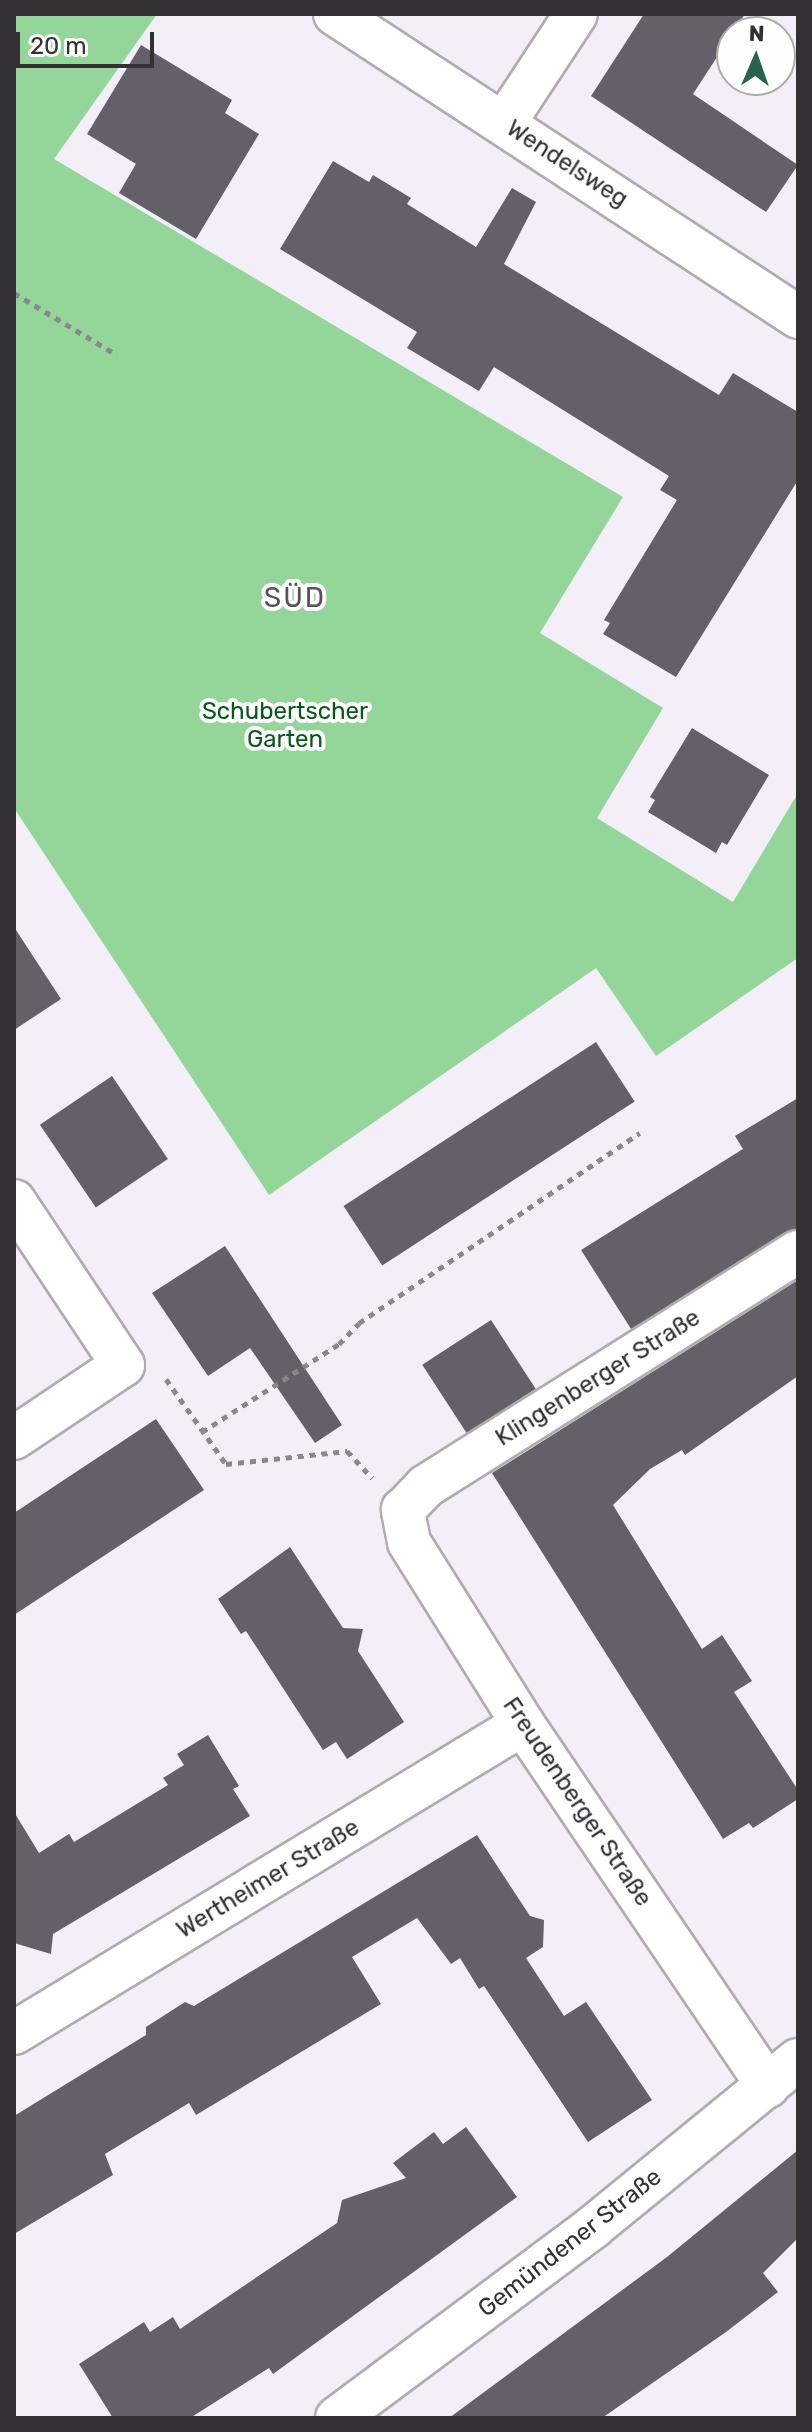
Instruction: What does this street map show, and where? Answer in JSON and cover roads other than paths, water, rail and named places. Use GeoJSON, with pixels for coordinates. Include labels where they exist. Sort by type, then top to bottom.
{"type":"FeatureCollection","features":[{"type":"Feature","properties":{"kind":"street","name":"Wendelsweg"},"geometry":{"type":"LineString","coordinates":[[335,14],[505,122],[798,317]]}},
{"type":"Feature","properties":{"kind":"street"},"geometry":{"type":"LineString","coordinates":[[505,122],[576,14]]}},
{"type":"Feature","properties":{"kind":"street"},"geometry":{"type":"LineString","coordinates":[[14,1201],[123,1365],[14,1438]]}},
{"type":"Feature","properties":{"kind":"street","name":"Klingenberger Straße"},"geometry":{"type":"LineString","coordinates":[[403,1510],[426,1486],[798,1252]]}},
{"type":"Feature","properties":{"kind":"street","name":"Freudenberger Straße"},"geometry":{"type":"LineString","coordinates":[[403,1510],[409,1542],[523,1724],[783,2073]]}},
{"type":"Feature","properties":{"kind":"street","name":"Wertheimer Straße"},"geometry":{"type":"LineString","coordinates":[[14,2033],[523,1724]]}},
{"type":"Feature","properties":{"kind":"street","name":"Gemündener Straße"},"geometry":{"type":"LineString","coordinates":[[337,2418],[593,2227],[783,2073]]}},
{"type":"Feature","properties":{"kind":"district","name":"SÜD"},"geometry":{"type":"Point","coordinates":[295,598]}},
{"type":"Feature","properties":{"kind":"park label","name":"Schubertscher Garten"},"geometry":{"type":"Point","coordinates":[285,726]}}]}
